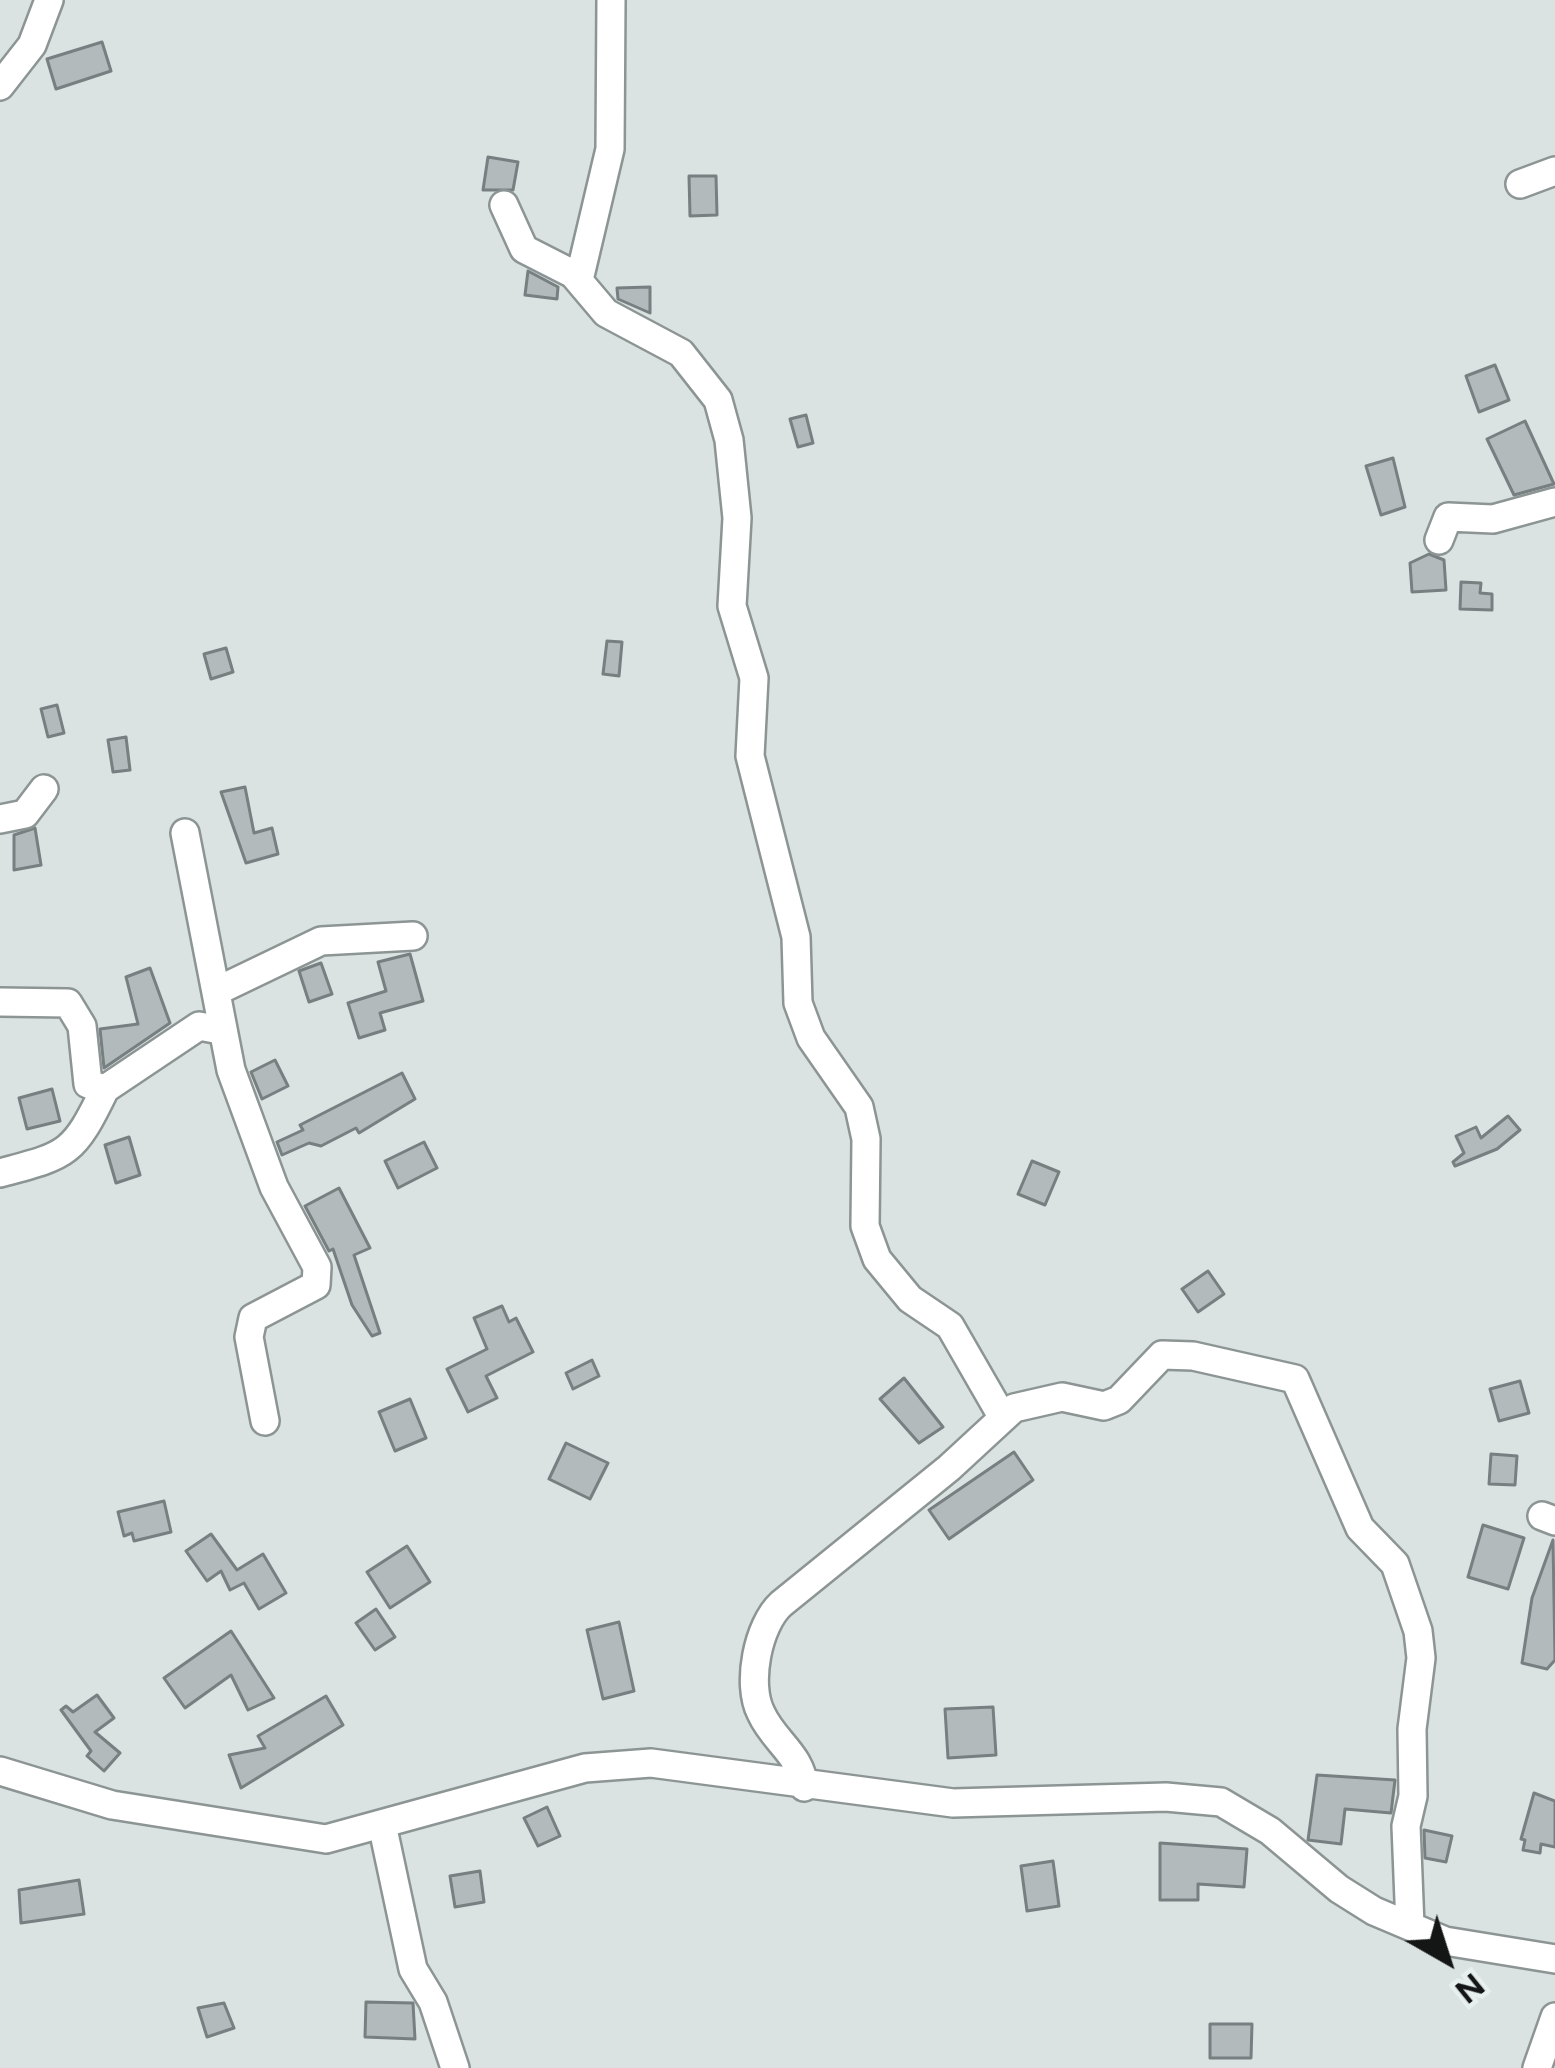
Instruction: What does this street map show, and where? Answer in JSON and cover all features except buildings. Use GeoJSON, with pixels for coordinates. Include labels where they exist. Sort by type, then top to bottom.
{"type":"FeatureCollection","features":[{"type":"Feature","properties":{"kind":"street"},"geometry":{"type":"LineString","coordinates":[[0,86],[32,45],[49,0]]}},
{"type":"Feature","properties":{"kind":"street"},"geometry":{"type":"LineString","coordinates":[[578,280],[610,149],[611,0]]}},
{"type":"Feature","properties":{"kind":"street"},"geometry":{"type":"LineString","coordinates":[[1520,184],[1555,171]]}},
{"type":"Feature","properties":{"kind":"street"},"geometry":{"type":"LineString","coordinates":[[504,205],[524,248],[548,256],[578,280],[606,313],[681,353],[718,400],[729,440],[737,518],[732,606],[754,678],[750,756],[796,937],[798,1003],[811,1038],[859,1107],[866,1139],[865,1226],[877,1259],[910,1299],[950,1326],[1003,1418]]}},
{"type":"Feature","properties":{"kind":"street"},"geometry":{"type":"LineString","coordinates":[[1438,540],[1448,517],[1493,519],[1555,502]]}},
{"type":"Feature","properties":{"kind":"street"},"geometry":{"type":"LineString","coordinates":[[0,819],[25,814],[44,789]]}},
{"type":"Feature","properties":{"kind":"street"},"geometry":{"type":"LineString","coordinates":[[185,833],[192,890],[220,990],[220,1030],[274,1187],[317,1267],[316,1285],[253,1318],[249,1336],[265,1421]]}},
{"type":"Feature","properties":{"kind":"street"},"geometry":{"type":"LineString","coordinates":[[220,990],[321,941],[412,936]]}},
{"type":"Feature","properties":{"kind":"street"},"geometry":{"type":"LineString","coordinates":[[0,1002],[68,1004],[82,1026],[88,1084],[105,1089]]}},
{"type":"Feature","properties":{"kind":"street"},"geometry":{"type":"LineString","coordinates":[[0,1173],[63,1156],[86,1127],[105,1089],[199,1027],[220,1030]]}},
{"type":"Feature","properties":{"kind":"street"},"geometry":{"type":"LineString","coordinates":[[803,1787],[802,1767],[759,1711],[759,1650],[768,1616],[1003,1418],[1038,1399],[1062,1396],[1104,1406],[1119,1400],[1162,1355],[1193,1356],[1295,1379],[1360,1528],[1395,1564],[1418,1631],[1413,1796],[1406,1826],[1410,1926]]}},
{"type":"Feature","properties":{"kind":"street"},"geometry":{"type":"LineString","coordinates":[[0,1771],[112,1805],[326,1839],[585,1768],[651,1763],[736,1771],[803,1787],[953,1803],[1166,1797],[1221,1802],[1270,1831],[1339,1889],[1410,1926],[1444,1941],[1555,1959]]}},
{"type":"Feature","properties":{"kind":"street"},"geometry":{"type":"LineString","coordinates":[[382,1824],[413,1969],[433,2002],[454,2068]]}},
{"type":"Feature","properties":{"kind":"street"},"geometry":{"type":"LineString","coordinates":[[1537,2068],[1555,2017]]}}]}
